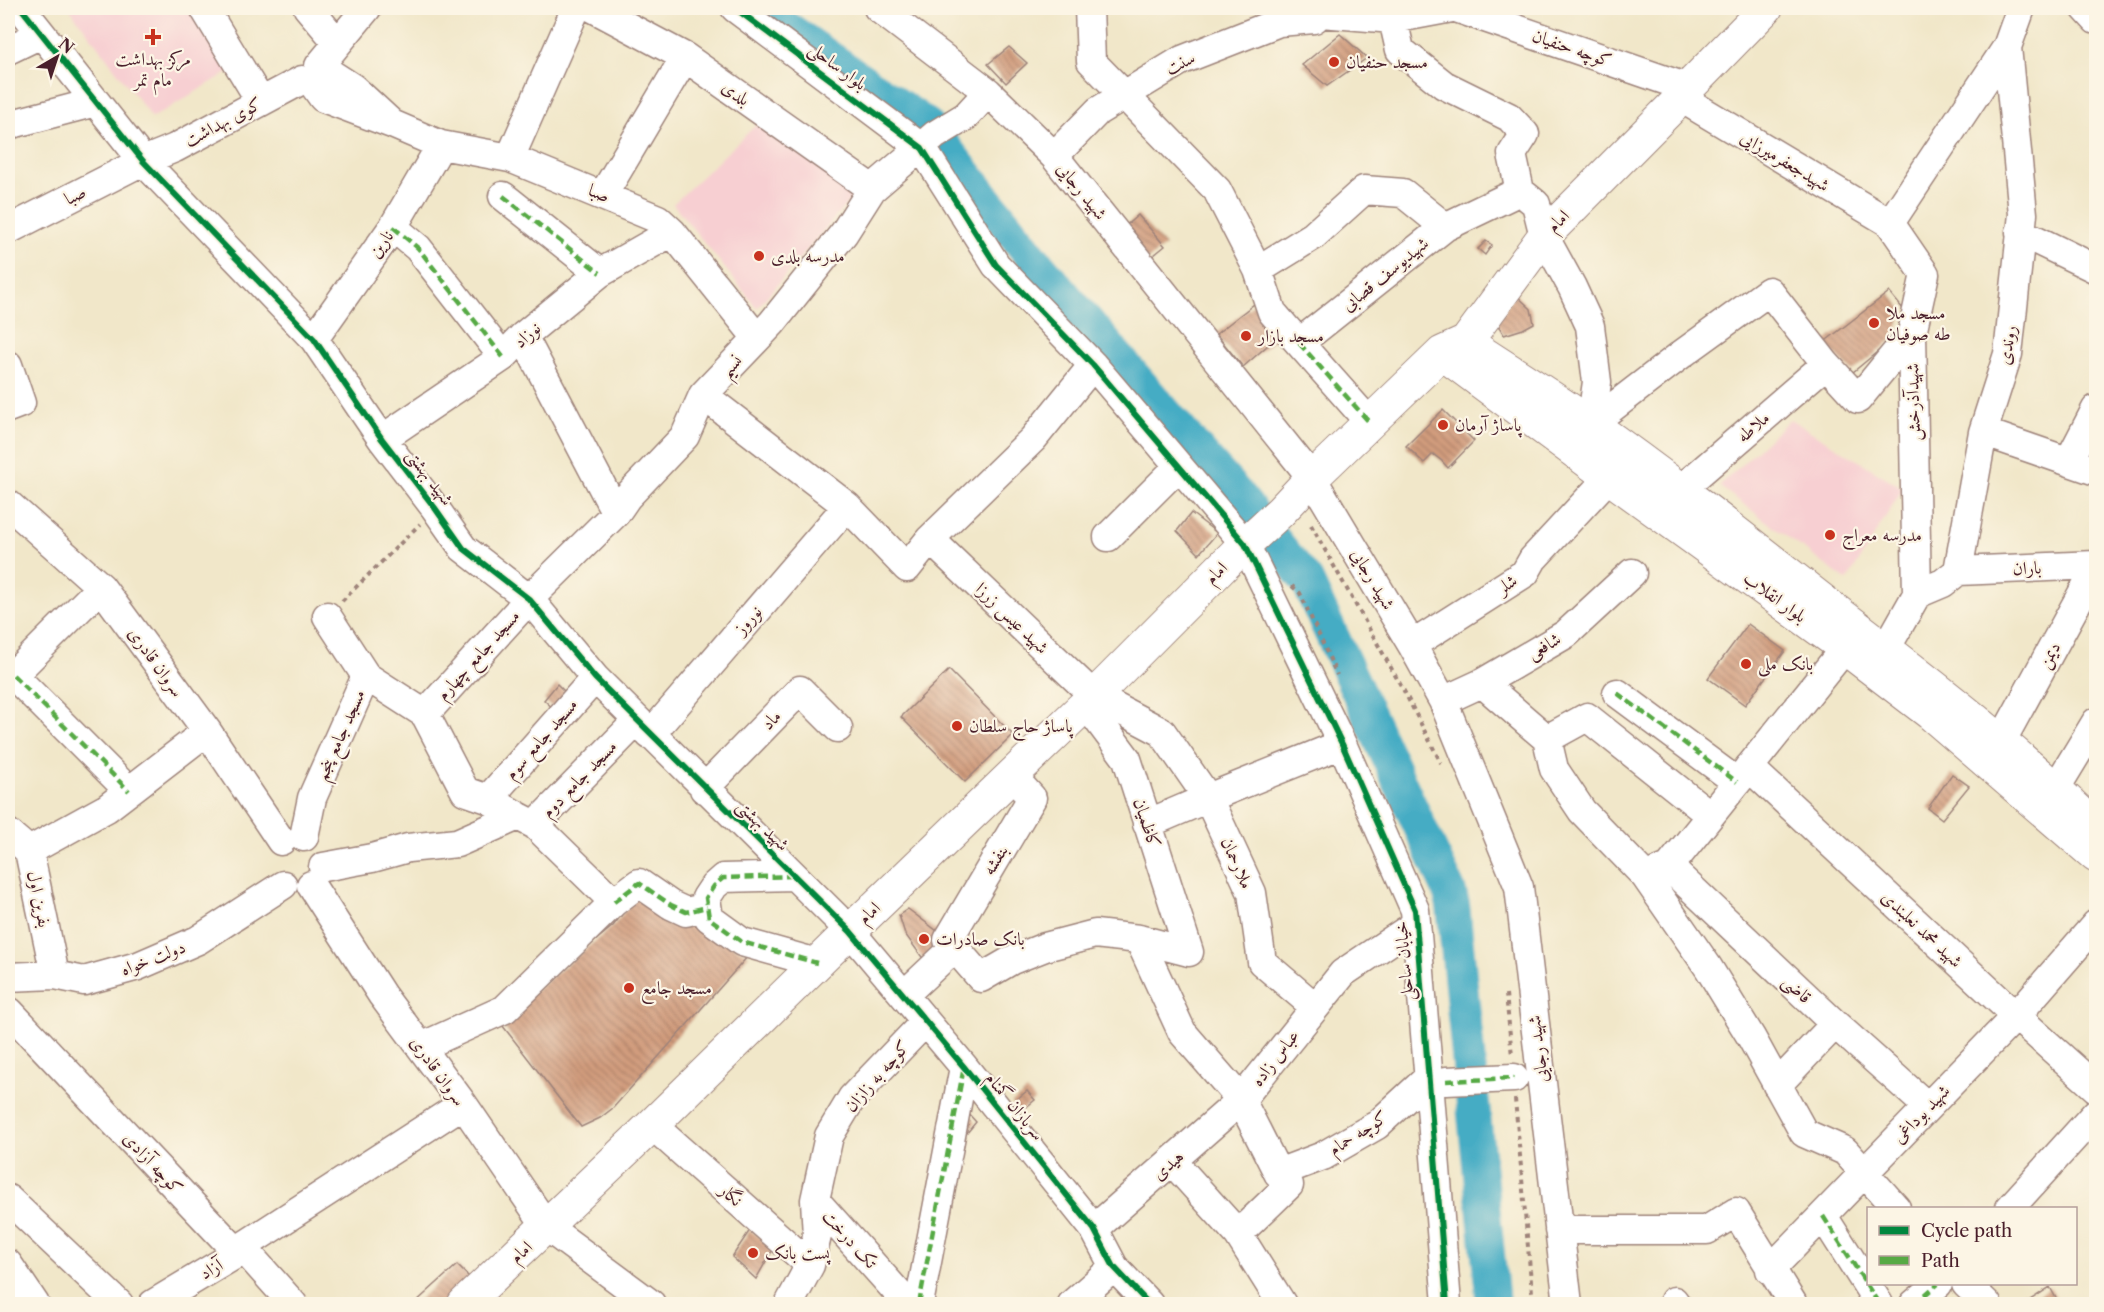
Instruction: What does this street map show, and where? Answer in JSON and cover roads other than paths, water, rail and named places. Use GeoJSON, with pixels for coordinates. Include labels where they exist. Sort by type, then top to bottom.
{"type":"FeatureCollection","features":[{"type":"Feature","properties":{"kind":"main road","name":"امام"},"geometry":{"type":"LineString","coordinates":[[464,1305],[1012,776],[1370,423],[1454,348],[1544,236],[1766,8]]}},
{"type":"Feature","properties":{"kind":"main road","name":"بلوار انقلاب"},"geometry":{"type":"LineString","coordinates":[[1454,348],[1591,424],[1680,490],[1886,649],[2001,742],[2056,788],[2097,828]]}},
{"type":"Feature","properties":{"kind":"main road","name":"بلوار انقلاب"},"geometry":{"type":"LineString","coordinates":[[1454,348],[1609,477],[1845,648],[1930,714],[2097,856]]}},
{"type":"Feature","properties":{"kind":"street","name":"شهید بهشتی"},"geometry":{"type":"LineString","coordinates":[[21,8],[143,161],[314,339],[382,440],[435,508],[462,548],[529,599],[595,678],[704,789],[850,931]]}},
{"type":"Feature","properties":{"kind":"street"},"geometry":{"type":"LineString","coordinates":[[204,8],[261,102]]}},
{"type":"Feature","properties":{"kind":"street"},"geometry":{"type":"LineString","coordinates":[[309,8],[337,42]]}},
{"type":"Feature","properties":{"kind":"street","name":"کوی بهداشت"},"geometry":{"type":"LineString","coordinates":[[143,161],[175,148],[311,76],[367,8]]}},
{"type":"Feature","properties":{"kind":"street"},"geometry":{"type":"LineString","coordinates":[[510,158],[576,8]]}},
{"type":"Feature","properties":{"kind":"street","name":"بلدی"},"geometry":{"type":"LineString","coordinates":[[593,8],[685,57],[872,189]]}},
{"type":"Feature","properties":{"kind":"street","name":"بلوار ساحلی"},"geometry":{"type":"LineString","coordinates":[[735,8],[929,141]]}},
{"type":"Feature","properties":{"kind":"street","name":"شهید رجایی"},"geometry":{"type":"LineString","coordinates":[[878,8],[988,92],[1054,156],[1296,496],[1412,645],[1443,701],[1519,887],[1568,1305]]}},
{"type":"Feature","properties":{"kind":"street"},"geometry":{"type":"LineString","coordinates":[[1089,8],[1091,61],[1217,190],[1258,270],[1272,312],[1370,423]]}},
{"type":"Feature","properties":{"kind":"street","name":"کوچه حنفیان"},"geometry":{"type":"LineString","coordinates":[[1319,9],[1393,19],[1454,8],[1684,93]]}},
{"type":"Feature","properties":{"kind":"street","name":"روندی"},"geometry":{"type":"LineString","coordinates":[[1958,571],[1983,432],[2008,354],[2023,214],[2007,47],[2021,8]]}},
{"type":"Feature","properties":{"kind":"street"},"geometry":{"type":"LineString","coordinates":[[2085,8],[2097,20]]}},
{"type":"Feature","properties":{"kind":"street","name":"سنت"},"geometry":{"type":"LineString","coordinates":[[1054,156],[1098,111],[1182,60],[1279,22],[1314,19],[1319,9]]}},
{"type":"Feature","properties":{"kind":"street"},"geometry":{"type":"LineString","coordinates":[[1393,19],[1400,50],[1444,85],[1509,117],[1525,134],[1512,154],[1520,191],[1536,204],[1544,236],[1590,326],[1597,382],[1591,424]]}},
{"type":"Feature","properties":{"kind":"street"},"geometry":{"type":"LineString","coordinates":[[8,50],[41,34]]}},
{"type":"Feature","properties":{"kind":"street"},"geometry":{"type":"LineString","coordinates":[[1890,223],[2007,47]]}},
{"type":"Feature","properties":{"kind":"street"},"geometry":{"type":"LineString","coordinates":[[603,195],[685,57]]}},
{"type":"Feature","properties":{"kind":"street","name":"صبا"},"geometry":{"type":"LineString","coordinates":[[311,76],[353,88],[392,124],[441,145],[510,158],[658,219],[672,232],[757,338]]}},
{"type":"Feature","properties":{"kind":"street","name":"نسیم"},"geometry":{"type":"LineString","coordinates":[[529,599],[616,513],[627,497],[685,436],[703,395],[757,338],[844,233],[872,189],[929,141],[966,116],[988,92]]}},
{"type":"Feature","properties":{"kind":"street","name":"شهیدجعفرمیرزایی"},"geometry":{"type":"LineString","coordinates":[[1684,93],[1890,223]]}},
{"type":"Feature","properties":{"kind":"street"},"geometry":{"type":"LineString","coordinates":[[8,125],[96,102]]}},
{"type":"Feature","properties":{"kind":"street","name":"خیابان ساحلی"},"geometry":{"type":"LineString","coordinates":[[929,141],[996,265],[1093,365],[1245,544],[1342,744],[1415,910],[1437,1079],[1447,1305]]}},
{"type":"Feature","properties":{"kind":"street","name":"نارین"},"geometry":{"type":"LineString","coordinates":[[314,339],[393,227],[441,145]]}},
{"type":"Feature","properties":{"kind":"street","name":"صبا"},"geometry":{"type":"LineString","coordinates":[[8,230],[143,161]]}},
{"type":"Feature","properties":{"kind":"street"},"geometry":{"type":"LineString","coordinates":[[1258,270],[1313,236],[1364,190],[1403,193],[1445,227]]}},
{"type":"Feature","properties":{"kind":"street","name":"شهیدیوسف قصابی"},"geometry":{"type":"LineString","coordinates":[[1299,343],[1445,227],[1520,191]]}},
{"type":"Feature","properties":{"kind":"street"},"geometry":{"type":"LineString","coordinates":[[503,196],[600,273]]}},
{"type":"Feature","properties":{"kind":"street","name":"شهیدآذرخش"},"geometry":{"type":"LineString","coordinates":[[1890,223],[1925,274],[1912,333],[1917,594]]}},
{"type":"Feature","properties":{"kind":"street"},"geometry":{"type":"LineString","coordinates":[[393,227],[418,248],[502,357]]}},
{"type":"Feature","properties":{"kind":"street","name":"نوزاد"},"geometry":{"type":"LineString","coordinates":[[382,440],[502,357],[523,336],[600,273],[672,232]]}},
{"type":"Feature","properties":{"kind":"street"},"geometry":{"type":"LineString","coordinates":[[2020,232],[2097,269]]}},
{"type":"Feature","properties":{"kind":"street"},"geometry":{"type":"LineString","coordinates":[[1591,424],[1768,291],[1826,364],[1858,399],[1912,333]]}},
{"type":"Feature","properties":{"kind":"street"},"geometry":{"type":"LineString","coordinates":[[523,336],[616,513]]}},
{"type":"Feature","properties":{"kind":"street","name":"ملاطه"},"geometry":{"type":"LineString","coordinates":[[1680,490],[1826,364]]}},
{"type":"Feature","properties":{"kind":"street"},"geometry":{"type":"LineString","coordinates":[[8,365],[21,403],[8,408]]}},
{"type":"Feature","properties":{"kind":"street"},"geometry":{"type":"LineString","coordinates":[[703,395],[847,506],[907,568],[930,539],[1033,439],[1093,365]]}},
{"type":"Feature","properties":{"kind":"street"},"geometry":{"type":"LineString","coordinates":[[2069,461],[2097,409]]}},
{"type":"Feature","properties":{"kind":"street"},"geometry":{"type":"LineString","coordinates":[[1983,432],[2097,471]]}},
{"type":"Feature","properties":{"kind":"street"},"geometry":{"type":"LineString","coordinates":[[1108,537],[1178,467]]}},
{"type":"Feature","properties":{"kind":"street","name":"شلر"},"geometry":{"type":"LineString","coordinates":[[1412,645],[1525,573],[1533,559],[1609,477]]}},
{"type":"Feature","properties":{"kind":"street","name":"سروان قادری"},"geometry":{"type":"LineString","coordinates":[[8,504],[102,587],[207,731],[292,839]]}},
{"type":"Feature","properties":{"kind":"street","name":"نوروز"},"geometry":{"type":"LineString","coordinates":[[644,728],[847,506]]}},
{"type":"Feature","properties":{"kind":"street","name":"شهید عیس زرزا"},"geometry":{"type":"LineString","coordinates":[[930,539],[1090,700]]}},
{"type":"Feature","properties":{"kind":"street","name":"باران"},"geometry":{"type":"LineString","coordinates":[[1958,571],[2097,567]]}},
{"type":"Feature","properties":{"kind":"street","name":"دیمن"},"geometry":{"type":"LineString","coordinates":[[2001,742],[2097,567]]}},
{"type":"Feature","properties":{"kind":"street"},"geometry":{"type":"LineString","coordinates":[[1886,649],[1917,594],[1943,583],[1958,571]]}},
{"type":"Feature","properties":{"kind":"street","name":"شافعی"},"geometry":{"type":"LineString","coordinates":[[1443,701],[1482,683],[1566,633],[1632,573]]}},
{"type":"Feature","properties":{"kind":"street"},"geometry":{"type":"LineString","coordinates":[[102,587],[10,677],[129,791]]}},
{"type":"Feature","properties":{"kind":"street","name":"مسجد جامع چهارم"},"geometry":{"type":"LineString","coordinates":[[366,676],[425,714],[529,599]]}},
{"type":"Feature","properties":{"kind":"street","name":"مسجد جامع پنجم"},"geometry":{"type":"LineString","coordinates":[[292,839],[366,676],[327,616]]}},
{"type":"Feature","properties":{"kind":"street"},"geometry":{"type":"LineString","coordinates":[[1657,872],[1710,815],[1845,648]]}},
{"type":"Feature","properties":{"kind":"street","name":"مسجد جامع سوم"},"geometry":{"type":"LineString","coordinates":[[488,799],[595,678]]}},
{"type":"Feature","properties":{"kind":"street"},"geometry":{"type":"LineString","coordinates":[[1482,683],[1547,739],[1554,769],[1582,810],[1657,872],[1708,967],[1756,1046],[1804,1133],[1845,1151],[1894,1207]]}},
{"type":"Feature","properties":{"kind":"street","name":"ماد"},"geometry":{"type":"LineString","coordinates":[[704,789],[800,690],[838,728]]}},
{"type":"Feature","properties":{"kind":"street","name":"شهید محمد نعلبندی"},"geometry":{"type":"LineString","coordinates":[[1617,693],[1743,775],[2097,1088]]}},
{"type":"Feature","properties":{"kind":"street","name":"ملارحمان"},"geometry":{"type":"LineString","coordinates":[[1090,700],[1162,732],[1208,798],[1252,893],[1262,962],[1315,1007]]}},
{"type":"Feature","properties":{"kind":"street","name":"کاظمیان"},"geometry":{"type":"LineString","coordinates":[[1090,700],[1127,759],[1189,952],[1139,939]]}},
{"type":"Feature","properties":{"kind":"street"},"geometry":{"type":"LineString","coordinates":[[425,714],[465,791],[488,799],[527,820],[614,902]]}},
{"type":"Feature","properties":{"kind":"street"},"geometry":{"type":"LineString","coordinates":[[1547,739],[1587,717],[1710,815]]}},
{"type":"Feature","properties":{"kind":"street"},"geometry":{"type":"LineString","coordinates":[[2056,788],[2097,722]]}},
{"type":"Feature","properties":{"kind":"street","name":"مسجد جامع دوم"},"geometry":{"type":"LineString","coordinates":[[527,820],[644,728]]}},
{"type":"Feature","properties":{"kind":"street"},"geometry":{"type":"LineString","coordinates":[[18,842],[107,808],[207,731]]}},
{"type":"Feature","properties":{"kind":"street"},"geometry":{"type":"LineString","coordinates":[[1148,824],[1342,744]]}},
{"type":"Feature","properties":{"kind":"street","name":"بنفشه"},"geometry":{"type":"LineString","coordinates":[[954,948],[948,940],[1032,798],[1012,776]]}},
{"type":"Feature","properties":{"kind":"street"},"geometry":{"type":"LineString","coordinates":[[317,876],[323,860],[317,846],[292,839],[271,855],[272,872],[282,885],[297,889],[317,876],[372,858],[408,848],[458,843],[527,820]]}},
{"type":"Feature","properties":{"kind":"street","name":"بفرین اول"},"geometry":{"type":"LineString","coordinates":[[18,842],[55,975]]}},
{"type":"Feature","properties":{"kind":"street","name":"قاضی"},"geometry":{"type":"LineString","coordinates":[[1657,872],[1928,1107]]}},
{"type":"Feature","properties":{"kind":"street","name":"سروان قادری"},"geometry":{"type":"LineString","coordinates":[[317,876],[382,995],[463,1104],[547,1227],[651,1305]]}},
{"type":"Feature","properties":{"kind":"street"},"geometry":{"type":"LineString","coordinates":[[794,876],[723,878],[706,898],[709,918],[742,942],[817,963]]}},
{"type":"Feature","properties":{"kind":"street"},"geometry":{"type":"LineString","coordinates":[[421,1047],[505,1010],[614,902],[639,883],[671,905],[686,912],[707,907]]}},
{"type":"Feature","properties":{"kind":"street","name":"دولت خواه"},"geometry":{"type":"LineString","coordinates":[[8,977],[55,975],[84,981],[138,966],[198,940],[282,885]]}},
{"type":"Feature","properties":{"kind":"street","name":"عباس زاده"},"geometry":{"type":"LineString","coordinates":[[1238,1234],[1289,1185],[1278,1173],[1241,1101],[1343,973],[1416,924]]}},
{"type":"Feature","properties":{"kind":"street","name":"شهید بوداغی"},"geometry":{"type":"LineString","coordinates":[[1770,1270],[2016,1016],[2097,924]]}},
{"type":"Feature","properties":{"kind":"street","name":"سربازان گمنام"},"geometry":{"type":"LineString","coordinates":[[850,931],[964,1067],[1094,1229],[1114,1267],[1149,1305]]}},
{"type":"Feature","properties":{"kind":"street"},"geometry":{"type":"LineString","coordinates":[[904,995],[954,948],[981,978],[1012,960],[1045,946],[1095,933],[1139,939],[1182,1032],[1241,1101]]}},
{"type":"Feature","properties":{"kind":"street"},"geometry":{"type":"LineString","coordinates":[[8,977],[9,1014]]}},
{"type":"Feature","properties":{"kind":"street","name":"کوچه آزادی"},"geometry":{"type":"LineString","coordinates":[[9,1014],[293,1305]]}},
{"type":"Feature","properties":{"kind":"street","name":"کوچه به زازان"},"geometry":{"type":"LineString","coordinates":[[789,1305],[810,1265],[817,1236],[815,1200],[830,1136],[852,1098],[925,1022]]}},
{"type":"Feature","properties":{"kind":"street"},"geometry":{"type":"LineString","coordinates":[[1777,1085],[1835,1024]]}},
{"type":"Feature","properties":{"kind":"street"},"geometry":{"type":"LineString","coordinates":[[919,1305],[964,1067]]}},
{"type":"Feature","properties":{"kind":"street"},"geometry":{"type":"LineString","coordinates":[[1437,1079],[1514,1078]]}},
{"type":"Feature","properties":{"kind":"street","name":"کوچه حمام"},"geometry":{"type":"LineString","coordinates":[[1278,1173],[1323,1156],[1377,1125],[1437,1079]]}},
{"type":"Feature","properties":{"kind":"street","name":"هیدی"},"geometry":{"type":"LineString","coordinates":[[1094,1229],[1241,1101]]}},
{"type":"Feature","properties":{"kind":"street","name":"آزاد"},"geometry":{"type":"LineString","coordinates":[[153,1305],[463,1104]]}},
{"type":"Feature","properties":{"kind":"street"},"geometry":{"type":"LineString","coordinates":[[2012,1207],[2097,1113]]}},
{"type":"Feature","properties":{"kind":"street","name":"نگار"},"geometry":{"type":"LineString","coordinates":[[652,1125],[810,1265]]}},
{"type":"Feature","properties":{"kind":"street"},"geometry":{"type":"LineString","coordinates":[[1172,1161],[1238,1234],[1282,1305]]}},
{"type":"Feature","properties":{"kind":"street"},"geometry":{"type":"LineString","coordinates":[[8,1199],[119,1305]]}},
{"type":"Feature","properties":{"kind":"street","name":"تک درخت"},"geometry":{"type":"LineString","coordinates":[[815,1200],[909,1305]]}},
{"type":"Feature","properties":{"kind":"street"},"geometry":{"type":"LineString","coordinates":[[1559,1230],[1707,1230],[1736,1212],[1793,1305]]}},
{"type":"Feature","properties":{"kind":"street"},"geometry":{"type":"LineString","coordinates":[[1822,1216],[1879,1305]]}},
{"type":"Feature","properties":{"kind":"street"},"geometry":{"type":"LineString","coordinates":[[8,1264],[35,1305]]}},
{"type":"Feature","properties":{"kind":"street"},"geometry":{"type":"LineString","coordinates":[[1072,1305],[1114,1267]]}},
{"type":"Feature","properties":{"kind":"street"},"geometry":{"type":"LineString","coordinates":[[1914,1305],[1937,1285]]}},
{"type":"Feature","properties":{"kind":"street"},"geometry":{"type":"LineString","coordinates":[[1967,1285],[1987,1305]]}},
{"type":"Feature","properties":{"kind":"waterway"},"geometry":{"type":"LineString","coordinates":[[758,8],[927,125],[1036,262],[1236,493],[1307,581],[1449,890],[1453,905],[1493,1304]]}},
{"type":"Feature","properties":{"kind":"place","name":"مرکز بهداشت مام تمر"},"geometry":{"type":"Point","coordinates":[153,37]}},
{"type":"Feature","properties":{"kind":"place","name":"مسجد حنفیان"},"geometry":{"type":"Point","coordinates":[1334,62]}},
{"type":"Feature","properties":{"kind":"place","name":"مدرسه بلدی"},"geometry":{"type":"Point","coordinates":[759,256]}},
{"type":"Feature","properties":{"kind":"place","name":"مسجد ملا طه صوفیان"},"geometry":{"type":"Point","coordinates":[1874,323]}},
{"type":"Feature","properties":{"kind":"place","name":"مسجد بازار"},"geometry":{"type":"Point","coordinates":[1246,336]}},
{"type":"Feature","properties":{"kind":"place","name":"پاساژ آرمان"},"geometry":{"type":"Point","coordinates":[1443,425]}},
{"type":"Feature","properties":{"kind":"place","name":"مدرسه معراج"},"geometry":{"type":"Point","coordinates":[1830,535]}},
{"type":"Feature","properties":{"kind":"place","name":"بانک ملی"},"geometry":{"type":"Point","coordinates":[1746,664]}},
{"type":"Feature","properties":{"kind":"place","name":"پاساژ حاج سلطان"},"geometry":{"type":"Point","coordinates":[957,726]}},
{"type":"Feature","properties":{"kind":"place","name":"بانک صادرات"},"geometry":{"type":"Point","coordinates":[924,939]}},
{"type":"Feature","properties":{"kind":"place","name":"مسجد جامع"},"geometry":{"type":"Point","coordinates":[629,988]}},
{"type":"Feature","properties":{"kind":"place","name":"پست بانک"},"geometry":{"type":"Point","coordinates":[753,1253]}}]}
